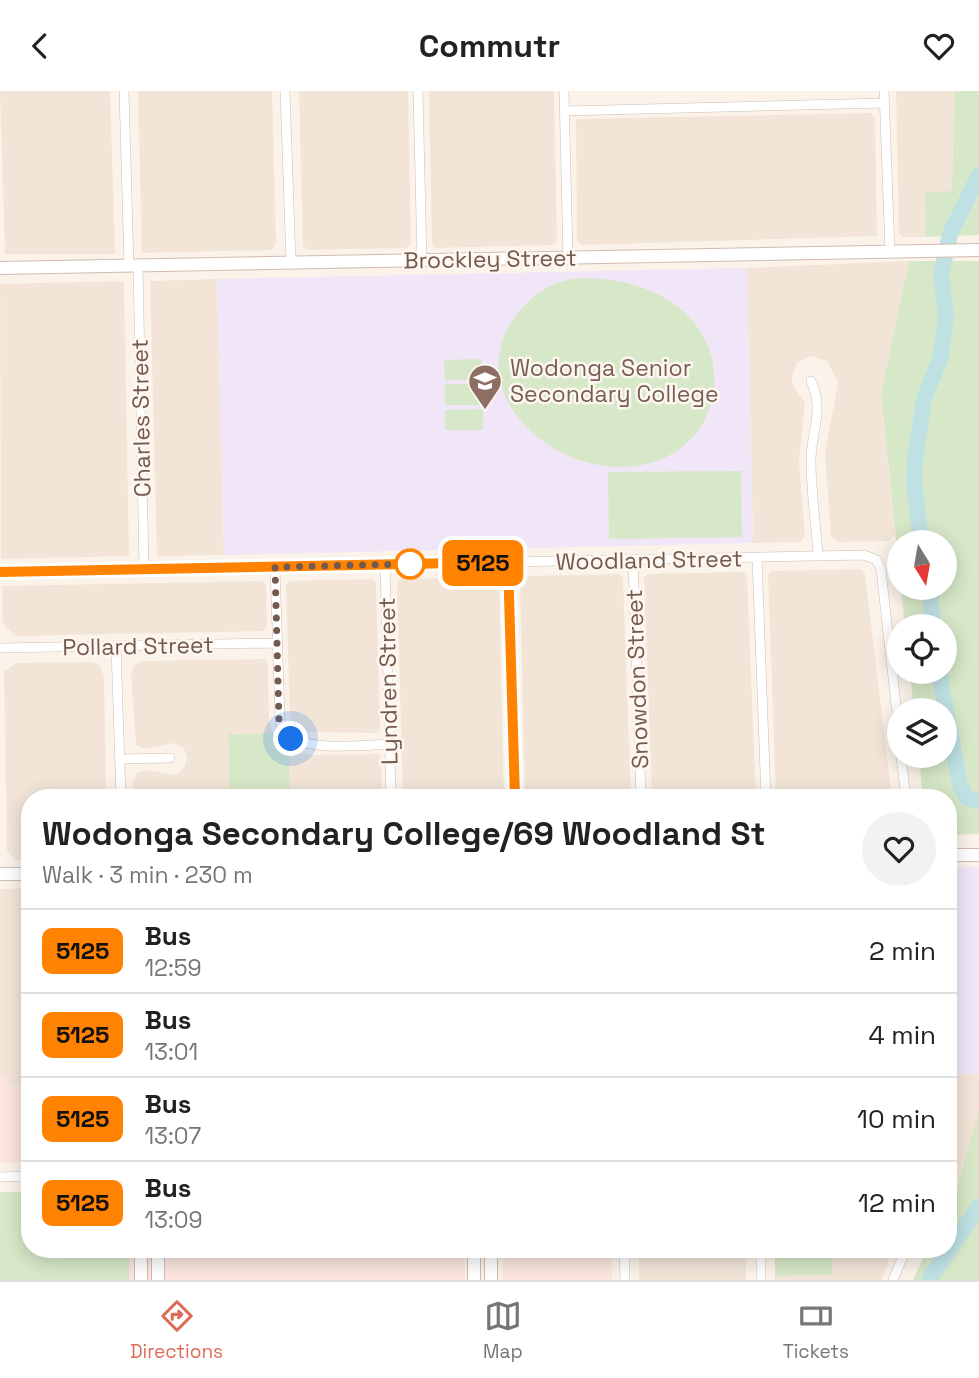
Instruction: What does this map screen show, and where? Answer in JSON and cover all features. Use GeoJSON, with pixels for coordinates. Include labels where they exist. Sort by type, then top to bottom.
{"type":"FeatureCollection","features":[{"type":"Feature","properties":{"kind":"main road","name":"Brockley Street"},"geometry":{"type":"LineString","coordinates":[[0,268],[979,250]]}},
{"type":"Feature","properties":{"kind":"main road"},"geometry":{"type":"LineString","coordinates":[[957,855],[979,855]]}},
{"type":"Feature","properties":{"kind":"main road"},"geometry":{"type":"LineString","coordinates":[[0,874],[21,874]]}},
{"type":"Feature","properties":{"kind":"main road"},"geometry":{"type":"LineString","coordinates":[[141,1258],[141,1280]]}},
{"type":"Feature","properties":{"kind":"main road"},"geometry":{"type":"LineString","coordinates":[[158,1258],[159,1280]]}},
{"type":"Feature","properties":{"kind":"main road"},"geometry":{"type":"LineString","coordinates":[[474,1258],[474,1280]]}},
{"type":"Feature","properties":{"kind":"main road"},"geometry":{"type":"LineString","coordinates":[[491,1258],[491,1280]]}},
{"type":"Feature","properties":{"kind":"street","name":"Charles Street"},"geometry":{"type":"LineString","coordinates":[[124,91],[144,569]]}},
{"type":"Feature","properties":{"kind":"street"},"geometry":{"type":"LineString","coordinates":[[285,91],[291,263]]}},
{"type":"Feature","properties":{"kind":"street"},"geometry":{"type":"LineString","coordinates":[[418,91],[422,261]]}},
{"type":"Feature","properties":{"kind":"street"},"geometry":{"type":"LineString","coordinates":[[564,91],[568,258]]}},
{"type":"Feature","properties":{"kind":"street"},"geometry":{"type":"LineString","coordinates":[[884,91],[890,252]]}},
{"type":"Feature","properties":{"kind":"street"},"geometry":{"type":"LineString","coordinates":[[565,111],[884,103]]}},
{"type":"Feature","properties":{"kind":"street"},"geometry":{"type":"LineString","coordinates":[[811,381],[819,401],[811,464],[818,555]]}},
{"type":"Feature","properties":{"kind":"street","name":"Woodland Street"},"geometry":{"type":"LineString","coordinates":[[0,572],[864,555],[877,560],[881,570],[895,698]]}},
{"type":"Feature","properties":{"kind":"street"},"geometry":{"type":"LineString","coordinates":[[757,558],[766,789]]}},
{"type":"Feature","properties":{"kind":"street","name":"Snowdon Street"},"geometry":{"type":"LineString","coordinates":[[633,560],[641,789]]}},
{"type":"Feature","properties":{"kind":"street"},"geometry":{"type":"LineString","coordinates":[[508,562],[515,789]]}},
{"type":"Feature","properties":{"kind":"street","name":"Lyndren Street"},"geometry":{"type":"LineString","coordinates":[[385,565],[391,789]]}},
{"type":"Feature","properties":{"kind":"street"},"geometry":{"type":"LineString","coordinates":[[275,567],[279,720],[283,734],[301,743],[390,744]]}},
{"type":"Feature","properties":{"kind":"street","name":"Pollard Street"},"geometry":{"type":"LineString","coordinates":[[0,648],[276,643]]}},
{"type":"Feature","properties":{"kind":"street"},"geometry":{"type":"LineString","coordinates":[[117,646],[121,789]]}},
{"type":"Feature","properties":{"kind":"street"},"geometry":{"type":"LineString","coordinates":[[120,758],[170,758]]}},
{"type":"Feature","properties":{"kind":"street"},"geometry":{"type":"LineString","coordinates":[[902,768],[905,789]]}},
{"type":"Feature","properties":{"kind":"street"},"geometry":{"type":"LineString","coordinates":[[0,1177],[21,1176]]}},
{"type":"Feature","properties":{"kind":"street"},"geometry":{"type":"LineString","coordinates":[[624,1258],[625,1280]]}},
{"type":"Feature","properties":{"kind":"street"},"geometry":{"type":"LineString","coordinates":[[761,1258],[761,1280]]}},
{"type":"Feature","properties":{"kind":"street"},"geometry":{"type":"LineString","coordinates":[[893,1280],[902,1258]]}},
{"type":"Feature","properties":{"kind":"shaded area"},"geometry":{"type":"Polygon","coordinates":[[[0,91],[110,91],[115,254],[5,254],[0,91]]]}},
{"type":"Feature","properties":{"kind":"shaded area"},"geometry":{"type":"Polygon","coordinates":[[[138,91],[272,91],[276,244],[272,250],[142,253],[138,91]]]}},
{"type":"Feature","properties":{"kind":"shaded area"},"geometry":{"type":"Polygon","coordinates":[[[299,91],[408,91],[411,244],[407,248],[307,250],[303,246],[299,91]]]}},
{"type":"Feature","properties":{"kind":"shaded area"},"geometry":{"type":"Polygon","coordinates":[[[429,91],[554,91],[557,241],[552,245],[436,248],[432,244],[429,91]]]}},
{"type":"Feature","properties":{"kind":"shaded area"},"geometry":{"type":"Polygon","coordinates":[[[896,91],[954,91],[952,191],[925,193],[926,237],[903,237],[899,233],[896,91]]]}},
{"type":"Feature","properties":{"kind":"shaded area"},"geometry":{"type":"Polygon","coordinates":[[[871,113],[875,118],[877,236],[582,245],[577,241],[576,119],[871,113]]]}},
{"type":"Feature","properties":{"kind":"shaded area"},"geometry":{"type":"Polygon","coordinates":[[[909,261],[881,393],[895,530],[887,530],[887,541],[838,542],[831,536],[825,454],[838,382],[827,361],[811,356],[797,363],[792,377],[793,386],[805,403],[799,461],[805,536],[800,542],[753,543],[747,268],[909,261]]]}},
{"type":"Feature","properties":{"kind":"shaded area","name":"Wodonga Senior Secondary College"},"geometry":{"type":"Polygon","coordinates":[[[747,268],[753,543],[224,555],[217,279],[747,268]]]}},
{"type":"Feature","properties":{"kind":"shaded area"},"geometry":{"type":"Polygon","coordinates":[[[217,279],[224,555],[157,556],[150,281],[217,279]]]}},
{"type":"Feature","properties":{"kind":"shaded area"},"geometry":{"type":"Polygon","coordinates":[[[124,281],[129,556],[1,559],[0,284],[124,281]]]}},
{"type":"Feature","properties":{"kind":"shaded area"},"geometry":{"type":"Polygon","coordinates":[[[861,569],[865,574],[891,789],[776,789],[768,575],[772,571],[861,569]]]}},
{"type":"Feature","properties":{"kind":"shaded area"},"geometry":{"type":"Polygon","coordinates":[[[743,572],[747,576],[756,789],[652,789],[644,578],[648,574],[743,572]]]}},
{"type":"Feature","properties":{"kind":"shaded area"},"geometry":{"type":"Polygon","coordinates":[[[619,574],[623,578],[631,789],[525,789],[520,580],[524,576],[619,574]]]}},
{"type":"Feature","properties":{"kind":"shaded area"},"geometry":{"type":"Polygon","coordinates":[[[495,577],[499,581],[504,789],[403,789],[397,583],[401,579],[495,577]]]}},
{"type":"Feature","properties":{"kind":"shaded area"},"geometry":{"type":"Polygon","coordinates":[[[372,579],[376,583],[380,728],[376,733],[299,732],[290,718],[286,585],[290,581],[372,579]]]}},
{"type":"Feature","properties":{"kind":"shaded area"},"geometry":{"type":"Polygon","coordinates":[[[261,581],[266,585],[267,627],[263,631],[15,636],[3,624],[2,586],[261,581]]]}},
{"type":"Feature","properties":{"kind":"shaded area"},"geometry":{"type":"Polygon","coordinates":[[[264,659],[268,663],[269,722],[273,733],[228,734],[230,789],[133,789],[137,773],[149,770],[175,775],[184,768],[187,758],[184,749],[174,743],[145,749],[136,745],[131,673],[134,666],[142,661],[264,659]]]}},
{"type":"Feature","properties":{"kind":"shaded area"},"geometry":{"type":"Polygon","coordinates":[[[92,662],[100,666],[104,676],[106,789],[21,789],[21,860],[15,860],[7,851],[4,672],[16,663],[92,662]]]}},
{"type":"Feature","properties":{"kind":"shaded area"},"geometry":{"type":"Polygon","coordinates":[[[289,751],[310,755],[377,754],[381,758],[382,789],[290,789],[289,751]]]}},
{"type":"Feature","properties":{"kind":"shaded area"},"geometry":{"type":"Polygon","coordinates":[[[979,867],[979,1074],[957,1075],[957,868],[979,867]]]}},
{"type":"Feature","properties":{"kind":"shaded area"},"geometry":{"type":"Polygon","coordinates":[[[21,888],[21,1084],[8,1085],[8,1076],[0,1076],[0,889],[21,888]]]}},
{"type":"Feature","properties":{"kind":"shaded area"},"geometry":{"type":"Polygon","coordinates":[[[979,1074],[979,1108],[959,1181],[957,1180],[957,1075],[979,1074]]]}},
{"type":"Feature","properties":{"kind":"shaded area"},"geometry":{"type":"Polygon","coordinates":[[[0,1076],[8,1076],[8,1085],[21,1084],[21,1162],[0,1163],[0,1076]]]}},
{"type":"Feature","properties":{"kind":"shaded area"},"geometry":{"type":"Polygon","coordinates":[[[129,1258],[464,1258],[465,1280],[129,1280],[129,1258]]]}},
{"type":"Feature","properties":{"kind":"shaded area"},"geometry":{"type":"Polygon","coordinates":[[[503,1258],[611,1258],[612,1280],[503,1280],[503,1258]]]}},
{"type":"Feature","properties":{"kind":"shaded area"},"geometry":{"type":"Polygon","coordinates":[[[639,1258],[746,1258],[746,1280],[639,1280],[639,1258]]]}},
{"type":"Feature","properties":{"kind":"shaded area"},"geometry":{"type":"Polygon","coordinates":[[[793,1258],[889,1258],[882,1280],[775,1280],[775,1276],[832,1275],[793,1258]]]}},
{"type":"Feature","properties":{"kind":"green space"},"geometry":{"type":"Polygon","coordinates":[[[954,91],[979,91],[979,235],[926,237],[925,192],[952,191],[954,91]]]}},
{"type":"Feature","properties":{"kind":"green space"},"geometry":{"type":"Polygon","coordinates":[[[909,261],[979,261],[979,834],[957,835],[957,789],[922,789],[920,768],[957,768],[957,698],[913,698],[911,684],[957,684],[957,614],[904,614],[902,600],[957,600],[957,530],[895,530],[881,393],[909,261]]]}},
{"type":"Feature","properties":{"kind":"green space"},"geometry":{"type":"Polygon","coordinates":[[[583,278],[633,285],[668,300],[698,328],[710,352],[714,377],[712,401],[702,424],[686,444],[664,458],[636,466],[604,466],[572,457],[544,442],[521,421],[505,395],[499,367],[504,337],[523,307],[550,286],[565,280],[583,278]]]}},
{"type":"Feature","properties":{"kind":"green space"},"geometry":{"type":"Polygon","coordinates":[[[482,359],[483,380],[445,380],[444,360],[482,359]]]}},
{"type":"Feature","properties":{"kind":"green space"},"geometry":{"type":"Polygon","coordinates":[[[445,384],[483,384],[483,405],[445,405],[445,384]]]}},
{"type":"Feature","properties":{"kind":"green space"},"geometry":{"type":"Polygon","coordinates":[[[483,409],[483,430],[445,430],[445,410],[483,409]]]}},
{"type":"Feature","properties":{"kind":"green space"},"geometry":{"type":"Polygon","coordinates":[[[741,471],[742,537],[609,539],[608,472],[741,471]]]}},
{"type":"Feature","properties":{"kind":"green space"},"geometry":{"type":"Polygon","coordinates":[[[273,733],[289,751],[290,789],[230,789],[228,734],[273,733]]]}},
{"type":"Feature","properties":{"kind":"green space"},"geometry":{"type":"Polygon","coordinates":[[[979,1108],[979,1280],[913,1280],[923,1258],[957,1258],[959,1181],[979,1108]]]}},
{"type":"Feature","properties":{"kind":"green space"},"geometry":{"type":"Polygon","coordinates":[[[0,1192],[21,1192],[21,1258],[129,1258],[129,1280],[0,1280],[0,1192]]]}},
{"type":"Feature","properties":{"kind":"green space"},"geometry":{"type":"Polygon","coordinates":[[[775,1258],[832,1258],[832,1275],[775,1276],[775,1258]]]}},
{"type":"Feature","properties":{"kind":"waterway"},"geometry":{"type":"LineString","coordinates":[[920,530],[914,480],[916,452],[924,399],[941,356],[946,316],[941,274],[950,234],[979,175]]}},
{"type":"Feature","properties":{"kind":"waterway"},"geometry":{"type":"LineString","coordinates":[[931,600],[932,614]]}},
{"type":"Feature","properties":{"kind":"waterway"},"geometry":{"type":"LineString","coordinates":[[941,684],[960,785],[967,798],[979,801]]}},
{"type":"Feature","properties":{"kind":"waterway"},"geometry":{"type":"LineString","coordinates":[[957,1239],[979,1206]]}},
{"type":"Feature","properties":{"kind":"waterway"},"geometry":{"type":"LineString","coordinates":[[929,1280],[944,1258]]}},
{"type":"Feature","properties":{"kind":"bus line","name":"5125"},"geometry":{"type":"LineString","coordinates":[[0,572],[508,562],[515,789]]}},
{"type":"Feature","properties":{"kind":"place","name":"Wodonga Senior Secondary College"},"geometry":{"type":"Point","coordinates":[485,411]}},
{"type":"Feature","properties":{"kind":"route"},"geometry":{"type":"LineString","coordinates":[[291,739],[283,734],[279,720],[275,567],[410,564]]}}]}
